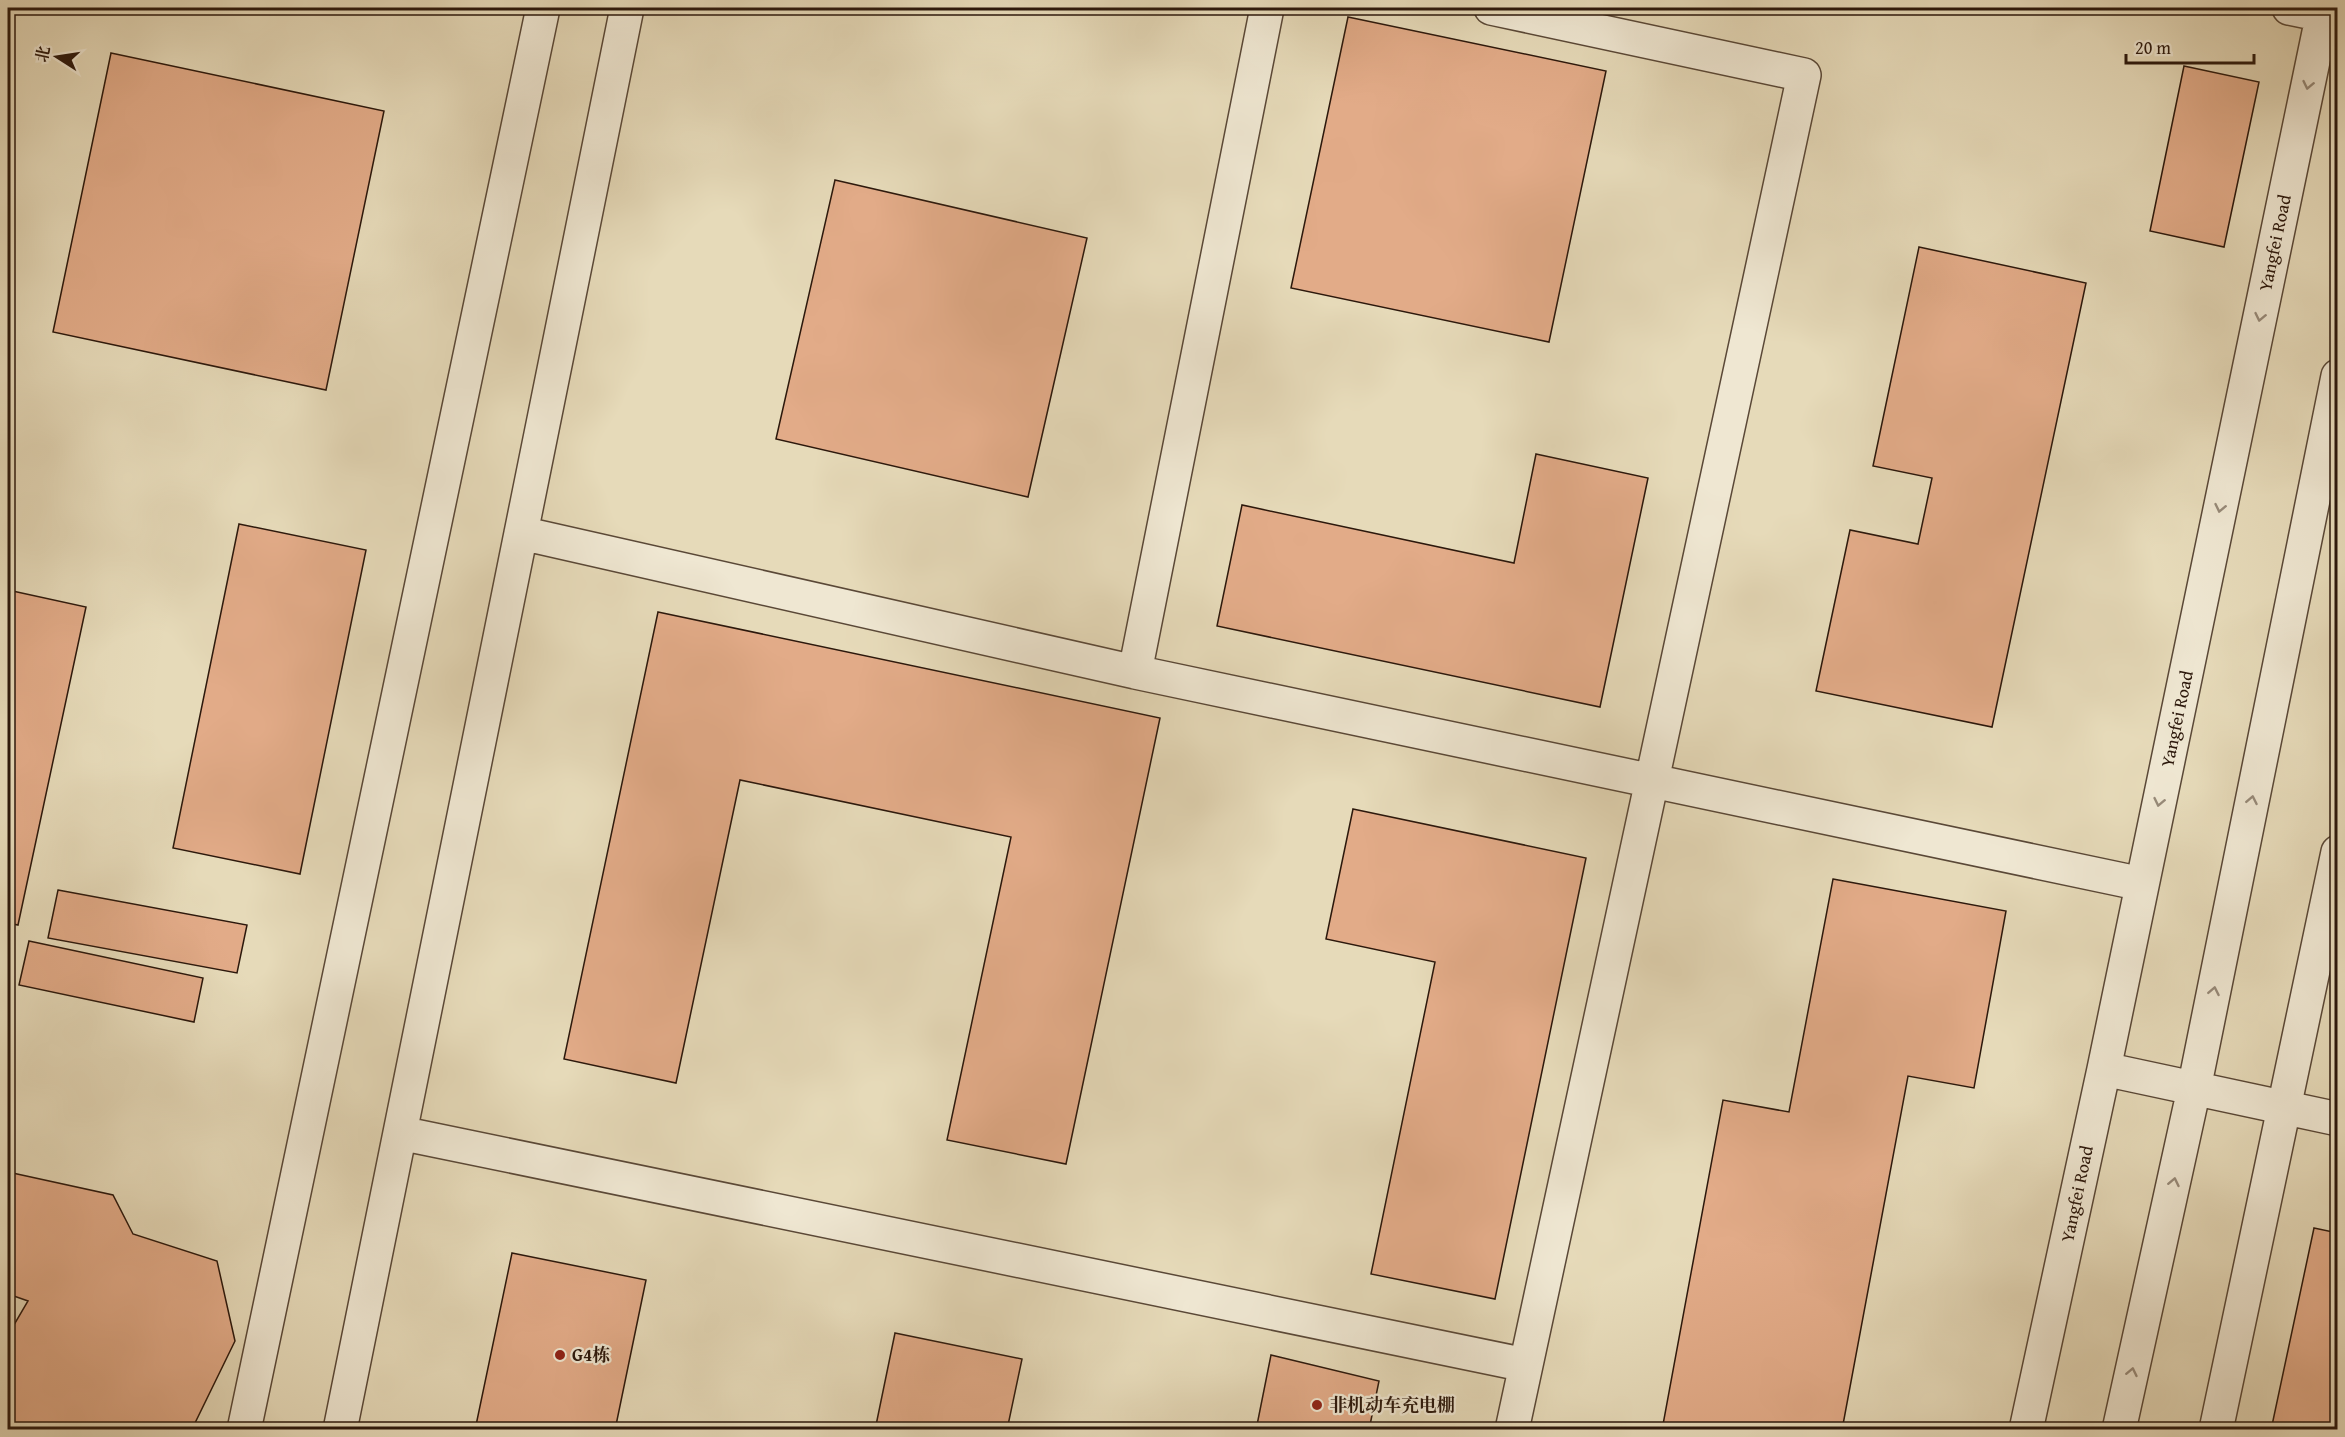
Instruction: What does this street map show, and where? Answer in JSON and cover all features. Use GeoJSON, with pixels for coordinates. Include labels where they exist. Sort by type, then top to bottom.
{"type":"FeatureCollection","features":[{"type":"Feature","properties":{"kind":"street"},"geometry":{"type":"LineString","coordinates":[[244,1430],[543,8]]}},
{"type":"Feature","properties":{"kind":"street"},"geometry":{"type":"LineString","coordinates":[[340,1430],[627,8]]}},
{"type":"Feature","properties":{"kind":"street"},"geometry":{"type":"LineString","coordinates":[[1135,672],[1267,8]]}},
{"type":"Feature","properties":{"kind":"street"},"geometry":{"type":"LineString","coordinates":[[1491,8],[1803,75],[1512,1430]]}},
{"type":"Feature","properties":{"kind":"street"},"geometry":{"type":"LineString","coordinates":[[2289,8],[2328,13]]}},
{"type":"Feature","properties":{"kind":"street","name":"Yangfei Road"},"geometry":{"type":"LineString","coordinates":[[2026,1430],[2328,13]]}},
{"type":"Feature","properties":{"kind":"street"},"geometry":{"type":"LineString","coordinates":[[2119,1430],[2194,1089],[2337,376]]}},
{"type":"Feature","properties":{"kind":"street"},"geometry":{"type":"LineString","coordinates":[[521,533],[1135,672],[2142,884]]}},
{"type":"Feature","properties":{"kind":"street"},"geometry":{"type":"LineString","coordinates":[[2216,1430],[2337,852]]}},
{"type":"Feature","properties":{"kind":"street"},"geometry":{"type":"LineString","coordinates":[[2104,1070],[2337,1119]]}},
{"type":"Feature","properties":{"kind":"street"},"geometry":{"type":"LineString","coordinates":[[400,1133],[1526,1365]]}},
{"type":"Feature","properties":{"kind":"building"},"geometry":{"type":"Polygon","coordinates":[[[1348,17],[1606,71],[1549,342],[1291,288],[1348,17]]]}},
{"type":"Feature","properties":{"kind":"building"},"geometry":{"type":"Polygon","coordinates":[[[111,53],[384,111],[326,390],[53,332],[111,53]]]}},
{"type":"Feature","properties":{"kind":"building"},"geometry":{"type":"Polygon","coordinates":[[[2184,66],[2259,82],[2224,247],[2150,231],[2184,66]]]}},
{"type":"Feature","properties":{"kind":"building"},"geometry":{"type":"Polygon","coordinates":[[[835,180],[1087,238],[1028,497],[776,439],[835,180]]]}},
{"type":"Feature","properties":{"kind":"building"},"geometry":{"type":"Polygon","coordinates":[[[1919,247],[2086,283],[1992,727],[1816,691],[1850,530],[1918,544],[1932,478],[1873,466],[1919,247]]]}},
{"type":"Feature","properties":{"kind":"building"},"geometry":{"type":"Polygon","coordinates":[[[1536,454],[1648,478],[1600,707],[1217,626],[1242,505],[1514,563],[1536,454]]]}},
{"type":"Feature","properties":{"kind":"building"},"geometry":{"type":"Polygon","coordinates":[[[239,524],[366,550],[300,874],[173,848],[239,524]]]}},
{"type":"Feature","properties":{"kind":"building"},"geometry":{"type":"Polygon","coordinates":[[[8,590],[86,607],[18,925],[8,923],[8,590]]]}},
{"type":"Feature","properties":{"kind":"building"},"geometry":{"type":"Polygon","coordinates":[[[658,612],[1160,718],[1066,1164],[947,1140],[1011,837],[740,780],[676,1083],[564,1059],[658,612]]]}},
{"type":"Feature","properties":{"kind":"building"},"geometry":{"type":"Polygon","coordinates":[[[1353,809],[1586,858],[1495,1299],[1371,1274],[1435,962],[1326,939],[1353,809]]]}},
{"type":"Feature","properties":{"kind":"building"},"geometry":{"type":"Polygon","coordinates":[[[1833,879],[2006,911],[1974,1088],[1908,1076],[1842,1430],[1662,1430],[1723,1100],[1789,1112],[1833,879]]]}},
{"type":"Feature","properties":{"kind":"building"},"geometry":{"type":"Polygon","coordinates":[[[58,890],[247,925],[237,973],[48,938],[58,890]]]}},
{"type":"Feature","properties":{"kind":"building"},"geometry":{"type":"Polygon","coordinates":[[[29,941],[203,978],[194,1022],[19,985],[29,941]]]}},
{"type":"Feature","properties":{"kind":"building"},"geometry":{"type":"Polygon","coordinates":[[[8,1172],[113,1195],[133,1234],[217,1261],[235,1341],[190,1430],[8,1430],[8,1335],[28,1301],[8,1294],[8,1172]]]}},
{"type":"Feature","properties":{"kind":"building"},"geometry":{"type":"Polygon","coordinates":[[[2314,1228],[2338,1233],[2338,1430],[2271,1430],[2314,1228]]]}},
{"type":"Feature","properties":{"kind":"building","name":"G4栋"},"geometry":{"type":"Polygon","coordinates":[[[512,1253],[646,1280],[615,1430],[475,1430],[512,1253]]]}},
{"type":"Feature","properties":{"kind":"building"},"geometry":{"type":"Polygon","coordinates":[[[895,1333],[1022,1359],[1007,1430],[875,1430],[895,1333]]]}},
{"type":"Feature","properties":{"kind":"building","name":"非机动车充电棚"},"geometry":{"type":"Polygon","coordinates":[[[1271,1355],[1379,1381],[1369,1430],[1256,1430],[1271,1355]]]}},
{"type":"Feature","properties":{"kind":"place","name":"G4栋"},"geometry":{"type":"Point","coordinates":[560,1355]}},
{"type":"Feature","properties":{"kind":"place","name":"非机动车充电棚"},"geometry":{"type":"Point","coordinates":[1317,1405]}}]}
